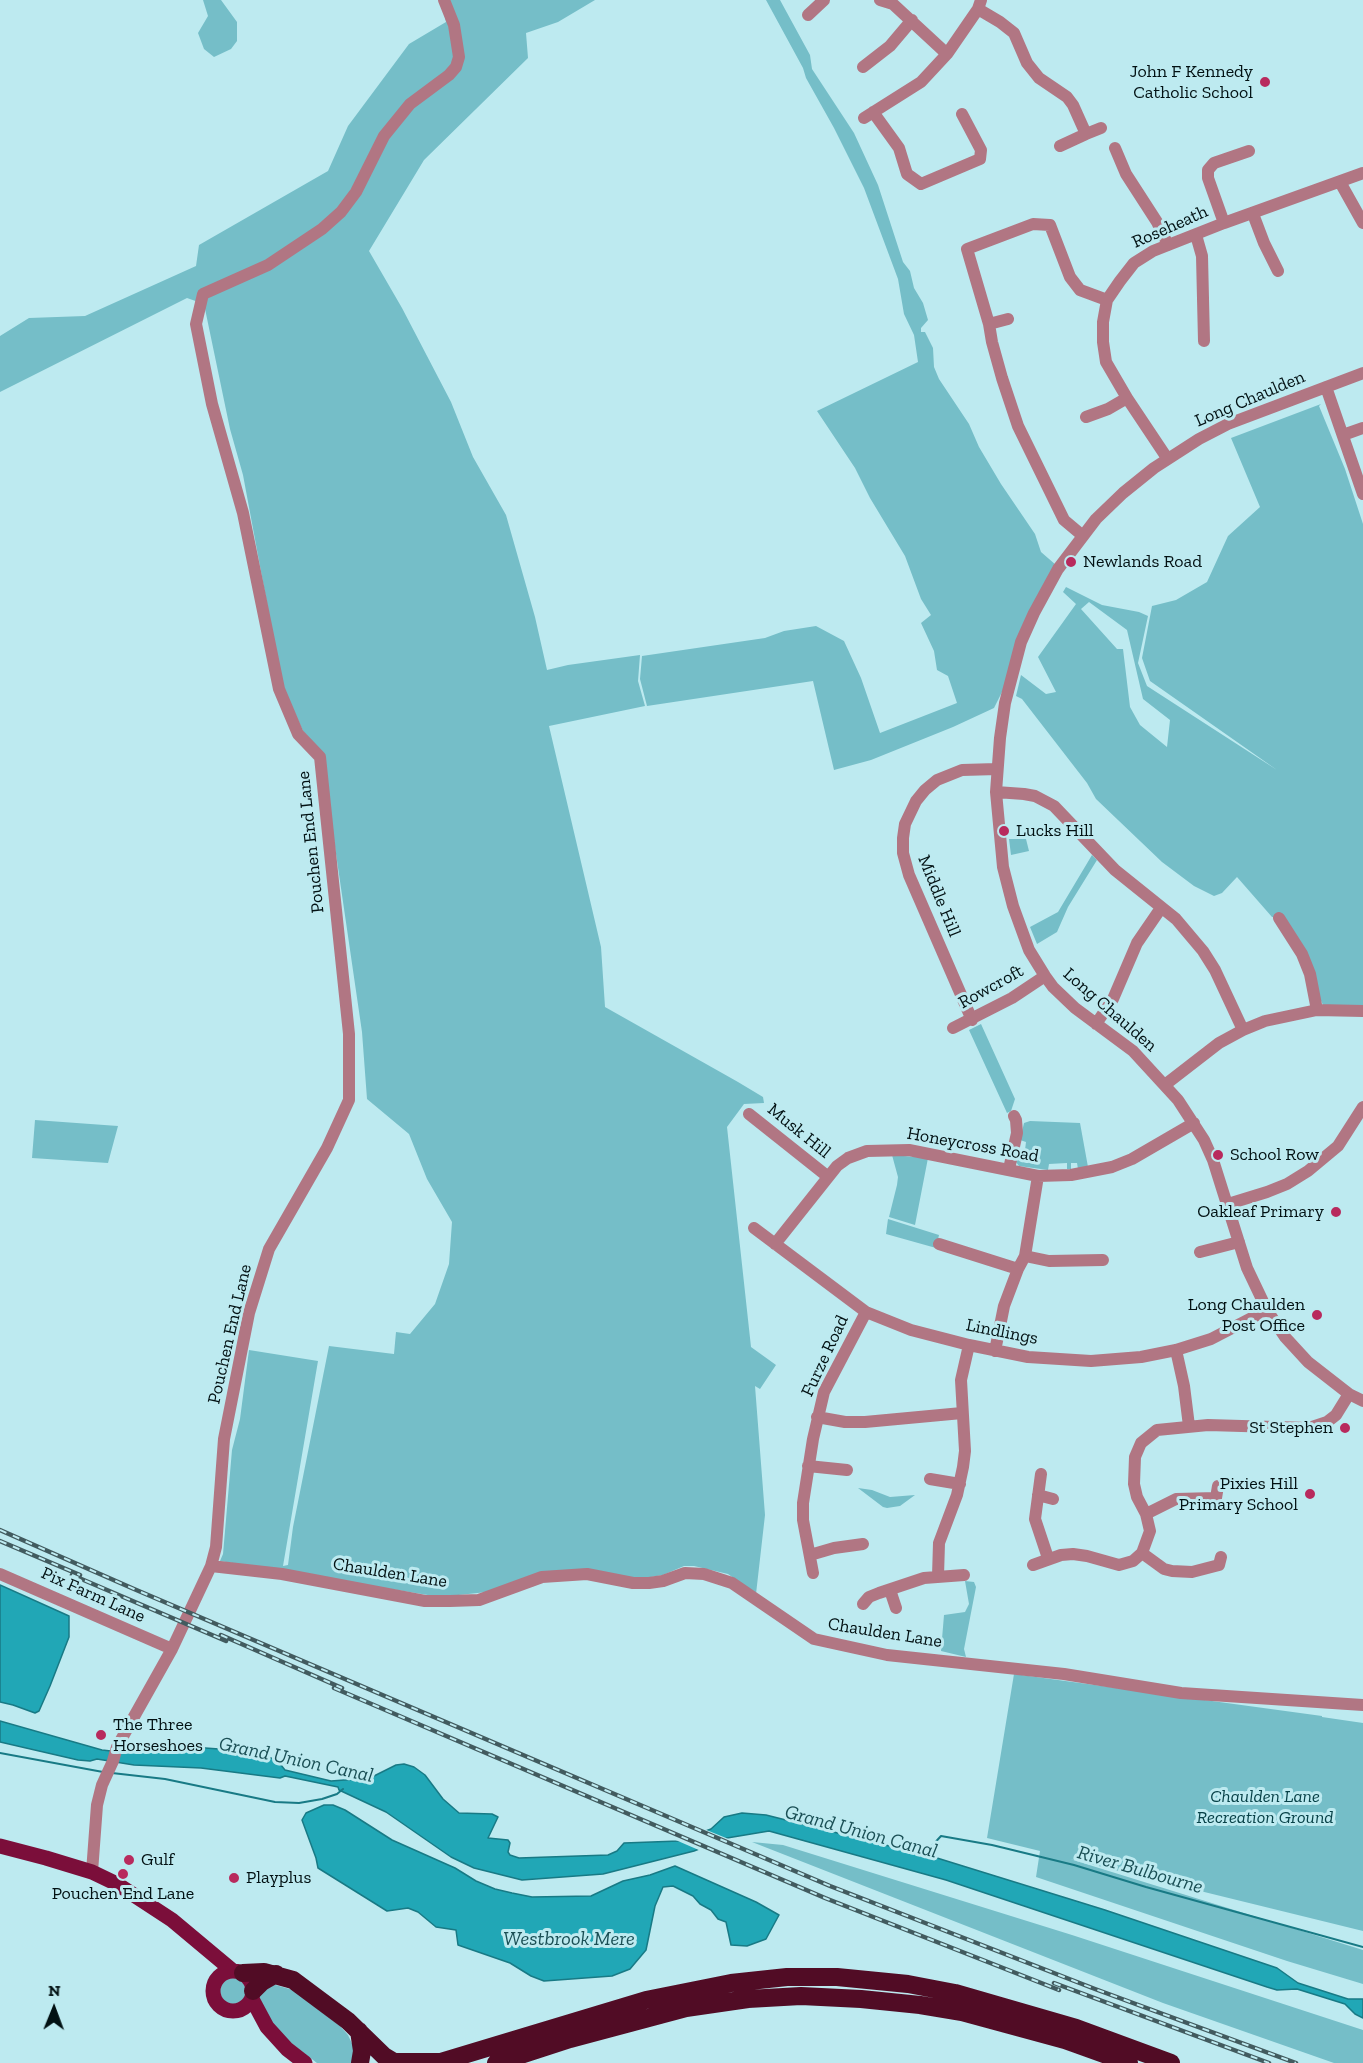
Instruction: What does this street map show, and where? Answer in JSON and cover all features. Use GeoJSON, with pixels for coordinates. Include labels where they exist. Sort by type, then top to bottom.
{"type":"FeatureCollection","features":[{"type":"Feature","properties":{"kind":"highway"},"geometry":{"type":"LineString","coordinates":[[238,1972],[257,1971],[293,1980],[305,1987],[359,2031],[384,2056],[394,2062],[439,2062],[646,2000],[731,1983],[787,1977],[837,1977],[955,1993],[1036,2015],[1171,2063]]}},
{"type":"Feature","properties":{"kind":"highway"},"geometry":{"type":"LineString","coordinates":[[253,1995],[262,1982],[276,1974]]}},
{"type":"Feature","properties":{"kind":"highway"},"geometry":{"type":"LineString","coordinates":[[496,2063],[570,2039],[686,2008],[748,1999],[801,1996],[861,1999],[962,2012],[1065,2040],[1129,2063]]}},
{"type":"Feature","properties":{"kind":"highway"},"geometry":{"type":"LineString","coordinates":[[359,2031],[362,2051],[360,2063]]}},
{"type":"Feature","properties":{"kind":"main road"},"geometry":{"type":"LineString","coordinates":[[0,1846],[92,1872],[117,1884],[161,1912],[200,1941],[214,1956],[251,1981],[253,1995],[267,2027]]}},
{"type":"Feature","properties":{"kind":"main road"},"geometry":{"type":"LineString","coordinates":[[200,1941],[216,1982],[214,1994],[219,2005],[230,2011],[237,2010],[243,2008],[253,1995]]}},
{"type":"Feature","properties":{"kind":"main road"},"geometry":{"type":"LineString","coordinates":[[216,1982],[223,1974],[238,1972]]}},
{"type":"Feature","properties":{"kind":"main road"},"geometry":{"type":"LineString","coordinates":[[237,2010],[267,2027],[287,2049],[305,2063]]}},
{"type":"Feature","properties":{"kind":"street","name":"Pouchen End Lane"},"geometry":{"type":"LineString","coordinates":[[92,1872],[97,1805],[117,1747],[172,1649],[211,1566],[216,1547],[224,1439],[249,1312],[269,1249],[323,1156],[349,1100],[349,1034],[320,757],[298,734],[279,689],[243,513],[212,404],[196,324],[203,294],[268,265],[322,229],[341,212],[356,192],[384,136],[410,104],[449,75],[456,67],[459,57],[454,26],[444,0]]}},
{"type":"Feature","properties":{"kind":"street"},"geometry":{"type":"LineString","coordinates":[[808,15],[824,0]]}},
{"type":"Feature","properties":{"kind":"street"},"geometry":{"type":"LineString","coordinates":[[889,1],[947,54]]}},
{"type":"Feature","properties":{"kind":"street"},"geometry":{"type":"LineString","coordinates":[[962,114],[981,150],[980,159],[921,184],[907,174],[899,148],[869,115],[921,82],[947,54],[979,4],[1014,33],[1027,63],[1040,78],[1073,105],[1086,134]]}},
{"type":"Feature","properties":{"kind":"street"},"geometry":{"type":"LineString","coordinates":[[863,67],[890,46],[912,20]]}},
{"type":"Feature","properties":{"kind":"street"},"geometry":{"type":"LineString","coordinates":[[1060,146],[1101,128]]}},
{"type":"Feature","properties":{"kind":"street"},"geometry":{"type":"LineString","coordinates":[[1115,148],[1126,174],[1157,222],[1168,245]]}},
{"type":"Feature","properties":{"kind":"street"},"geometry":{"type":"LineString","coordinates":[[1224,223],[1208,178],[1208,170],[1214,163],[1249,151]]}},
{"type":"Feature","properties":{"kind":"street","name":"Roseheath"},"geometry":{"type":"LineString","coordinates":[[1167,458],[1106,362],[1103,322],[1107,300],[1134,263],[1168,245],[1363,173]]}},
{"type":"Feature","properties":{"kind":"street"},"geometry":{"type":"LineString","coordinates":[[1340,182],[1363,223]]}},
{"type":"Feature","properties":{"kind":"street"},"geometry":{"type":"LineString","coordinates":[[1252,214],[1278,271]]}},
{"type":"Feature","properties":{"kind":"street"},"geometry":{"type":"LineString","coordinates":[[1083,536],[1064,520],[1018,426],[967,249],[1033,224],[1050,225],[1070,277],[1080,290],[1107,300]]}},
{"type":"Feature","properties":{"kind":"street"},"geometry":{"type":"LineString","coordinates":[[1196,235],[1202,256],[1204,341]]}},
{"type":"Feature","properties":{"kind":"street"},"geometry":{"type":"LineString","coordinates":[[989,324],[1008,319]]}},
{"type":"Feature","properties":{"kind":"street","name":"Long Chaulden"},"geometry":{"type":"LineString","coordinates":[[1363,373],[1228,424],[1199,439],[1167,458],[1123,493],[1083,536],[1049,584],[1021,642],[1005,703],[996,769],[1001,851],[1013,906],[1029,950],[1045,976],[1063,998],[1133,1051],[1166,1084],[1194,1123],[1214,1160],[1247,1268],[1267,1310],[1294,1348],[1323,1376],[1363,1401]]}},
{"type":"Feature","properties":{"kind":"street"},"geometry":{"type":"LineString","coordinates":[[1326,387],[1363,494]]}},
{"type":"Feature","properties":{"kind":"street"},"geometry":{"type":"LineString","coordinates":[[1086,417],[1108,409],[1127,398]]}},
{"type":"Feature","properties":{"kind":"street"},"geometry":{"type":"LineString","coordinates":[[1343,435],[1363,428]]}},
{"type":"Feature","properties":{"kind":"street","name":"Middle Hill"},"geometry":{"type":"LineString","coordinates":[[972,1020],[909,875],[903,853],[903,838],[905,824],[916,801],[937,780],[962,770],[996,769]]}},
{"type":"Feature","properties":{"kind":"street"},"geometry":{"type":"LineString","coordinates":[[996,792],[1035,796],[1054,806],[1115,870],[1176,919],[1203,951],[1215,970],[1243,1030]]}},
{"type":"Feature","properties":{"kind":"street"},"geometry":{"type":"LineString","coordinates":[[1096,1024],[1113,999],[1137,943],[1161,908]]}},
{"type":"Feature","properties":{"kind":"street"},"geometry":{"type":"LineString","coordinates":[[1279,918],[1302,954],[1310,974],[1317,1010]]}},
{"type":"Feature","properties":{"kind":"street","name":"Rowcroft"},"geometry":{"type":"LineString","coordinates":[[953,1028],[1012,998],[1045,976]]}},
{"type":"Feature","properties":{"kind":"street"},"geometry":{"type":"LineString","coordinates":[[1166,1084],[1219,1043],[1243,1030],[1286,1015],[1317,1010],[1363,1011]]}},
{"type":"Feature","properties":{"kind":"street"},"geometry":{"type":"LineString","coordinates":[[1228,1204],[1267,1192],[1308,1172],[1338,1146],[1363,1107]]}},
{"type":"Feature","properties":{"kind":"street","name":"Musk Hill"},"geometry":{"type":"LineString","coordinates":[[749,1114],[827,1176]]}},
{"type":"Feature","properties":{"kind":"street"},"geometry":{"type":"LineString","coordinates":[[1009,1169],[1017,1133],[1014,1116]]}},
{"type":"Feature","properties":{"kind":"street","name":"Honeycross Road"},"geometry":{"type":"LineString","coordinates":[[775,1244],[827,1176],[848,1158],[867,1151],[909,1150],[1038,1176],[1090,1172],[1132,1159],[1194,1123]]}},
{"type":"Feature","properties":{"kind":"street"},"geometry":{"type":"LineString","coordinates":[[995,1351],[1004,1306],[1025,1256],[1038,1176]]}},
{"type":"Feature","properties":{"kind":"street","name":"Lindlings"},"geometry":{"type":"LineString","coordinates":[[754,1228],[866,1312],[911,1330],[995,1351],[1052,1359],[1090,1361],[1141,1357],[1176,1350],[1226,1332],[1267,1310]]}},
{"type":"Feature","properties":{"kind":"street"},"geometry":{"type":"LineString","coordinates":[[1200,1252],[1239,1242]]}},
{"type":"Feature","properties":{"kind":"street"},"geometry":{"type":"LineString","coordinates":[[939,1244],[1018,1269]]}},
{"type":"Feature","properties":{"kind":"street"},"geometry":{"type":"LineString","coordinates":[[1025,1256],[1049,1260],[1103,1260]]}},
{"type":"Feature","properties":{"kind":"street","name":"Furze Road"},"geometry":{"type":"LineString","coordinates":[[813,1573],[803,1520],[808,1466],[824,1392],[866,1312]]}},
{"type":"Feature","properties":{"kind":"street"},"geometry":{"type":"LineString","coordinates":[[938,1576],[939,1543],[960,1484],[965,1451],[961,1380],[969,1346]]}},
{"type":"Feature","properties":{"kind":"street"},"geometry":{"type":"LineString","coordinates":[[1176,1350],[1184,1386],[1189,1426]]}},
{"type":"Feature","properties":{"kind":"street"},"geometry":{"type":"LineString","coordinates":[[1033,1565],[1048,1558],[1073,1554],[1119,1565],[1133,1561],[1142,1554],[1150,1531],[1134,1484],[1135,1457],[1138,1448],[1157,1430],[1189,1426],[1309,1428],[1327,1422],[1336,1414],[1349,1394]]}},
{"type":"Feature","properties":{"kind":"street"},"geometry":{"type":"LineString","coordinates":[[818,1417],[845,1422],[865,1422],[962,1413]]}},
{"type":"Feature","properties":{"kind":"street"},"geometry":{"type":"LineString","coordinates":[[808,1466],[847,1470]]}},
{"type":"Feature","properties":{"kind":"street"},"geometry":{"type":"LineString","coordinates":[[1041,1474],[1035,1519],[1048,1558]]}},
{"type":"Feature","properties":{"kind":"street"},"geometry":{"type":"LineString","coordinates":[[930,1479],[960,1484]]}},
{"type":"Feature","properties":{"kind":"street"},"geometry":{"type":"LineString","coordinates":[[1146,1514],[1176,1499],[1216,1497],[1218,1486]]}},
{"type":"Feature","properties":{"kind":"street"},"geometry":{"type":"LineString","coordinates":[[1038,1495],[1053,1499]]}},
{"type":"Feature","properties":{"kind":"street"},"geometry":{"type":"LineString","coordinates":[[810,1555],[834,1548],[863,1544]]}},
{"type":"Feature","properties":{"kind":"street"},"geometry":{"type":"LineString","coordinates":[[1142,1554],[1164,1569],[1192,1572],[1219,1565],[1221,1557]]}},
{"type":"Feature","properties":{"kind":"street","name":"Chaulden Lane"},"geometry":{"type":"LineString","coordinates":[[211,1566],[282,1574],[425,1601],[479,1600],[542,1577],[587,1574],[633,1583],[649,1583],[684,1574],[704,1574],[732,1584],[814,1639],[887,1655],[1064,1674],[1181,1693],[1363,1705]]}},
{"type":"Feature","properties":{"kind":"street","name":"Pix Farm Lane"},"geometry":{"type":"LineString","coordinates":[[0,1574],[172,1649]]}},
{"type":"Feature","properties":{"kind":"street"},"geometry":{"type":"LineString","coordinates":[[863,1604],[869,1598],[924,1578],[964,1575]]}},
{"type":"Feature","properties":{"kind":"street"},"geometry":{"type":"LineString","coordinates":[[890,1590],[896,1608]]}},
{"type":"Feature","properties":{"kind":"green space"},"geometry":{"type":"Polygon","coordinates":[[[203,0],[221,0],[237,22],[237,41],[231,49],[214,57],[204,49],[198,33],[208,16],[203,0]]]}},
{"type":"Feature","properties":{"kind":"green space"},"geometry":{"type":"Polygon","coordinates":[[[441,0],[595,0],[558,22],[526,33],[528,58],[424,160],[369,251],[451,402],[473,457],[506,515],[535,617],[547,670],[640,655],[638,681],[645,706],[549,726],[601,947],[605,1007],[763,1097],[764,1103],[744,1104],[727,1127],[751,1347],[776,1365],[760,1389],[755,1386],[765,1515],[756,1594],[728,1574],[694,1566],[684,1566],[663,1575],[645,1578],[619,1577],[589,1571],[487,1592],[440,1597],[220,1561],[223,1554],[232,1450],[240,1419],[249,1350],[318,1361],[283,1566],[288,1565],[293,1527],[329,1346],[394,1354],[396,1332],[410,1334],[435,1304],[449,1264],[452,1222],[427,1179],[409,1134],[367,1099],[362,1032],[321,751],[303,731],[282,684],[243,475],[230,429],[204,304],[187,298],[0,392],[0,336],[29,318],[85,316],[196,266],[199,245],[328,171],[348,126],[409,44],[446,22],[441,0]]]}},
{"type":"Feature","properties":{"kind":"green space"},"geometry":{"type":"Polygon","coordinates":[[[766,0],[780,0],[810,55],[812,69],[854,133],[878,185],[903,262],[910,271],[914,288],[923,303],[928,320],[921,328],[921,332],[925,332],[933,348],[934,367],[939,379],[969,424],[979,447],[1001,484],[1035,534],[1041,552],[1056,565],[994,708],[871,760],[834,770],[813,681],[647,706],[640,679],[642,656],[765,638],[784,631],[816,626],[844,641],[861,678],[880,733],[957,703],[948,676],[937,670],[934,651],[921,623],[931,615],[921,599],[905,556],[855,468],[817,411],[918,362],[914,335],[904,314],[898,279],[864,188],[766,0]]]}},
{"type":"Feature","properties":{"kind":"green space"},"geometry":{"type":"Polygon","coordinates":[[[1321,404],[1319,406],[1345,469],[1363,524],[1363,1008],[1323,1005],[1281,918],[1272,917],[1237,877],[1222,893],[1214,896],[1194,886],[1162,862],[1096,799],[1087,783],[1022,699],[1016,696],[1021,675],[1046,694],[1056,692],[1038,657],[1076,604],[1063,592],[1066,587],[1102,605],[1148,616],[1138,663],[1147,686],[1277,770],[1150,681],[1142,658],[1152,606],[1176,600],[1207,582],[1228,536],[1260,507],[1231,438],[1321,404]],[[1089,602],[1081,609],[1117,649],[1123,649],[1130,707],[1140,725],[1167,747],[1170,720],[1143,699],[1127,630],[1089,602]]]}},
{"type":"Feature","properties":{"kind":"green space"},"geometry":{"type":"Polygon","coordinates":[[[1009,839],[1026,839],[1029,851],[1011,855],[1009,839]]]}},
{"type":"Feature","properties":{"kind":"green space"},"geometry":{"type":"Polygon","coordinates":[[[1092,855],[1097,860],[1068,907],[1057,932],[1037,944],[1030,927],[1058,912],[1092,855]]]}},
{"type":"Feature","properties":{"kind":"green space"},"geometry":{"type":"Polygon","coordinates":[[[981,1024],[1015,1099],[1011,1111],[1007,1113],[969,1030],[981,1024]]]}},
{"type":"Feature","properties":{"kind":"green space"},"geometry":{"type":"Polygon","coordinates":[[[35,1120],[118,1126],[108,1163],[32,1158],[35,1120]]]}},
{"type":"Feature","properties":{"kind":"green space"},"geometry":{"type":"Polygon","coordinates":[[[1030,1121],[1080,1123],[1088,1167],[1078,1169],[1077,1163],[1071,1163],[1071,1169],[1067,1169],[1067,1163],[1049,1164],[1048,1170],[1019,1166],[1016,1162],[1018,1149],[1025,1150],[1026,1142],[1020,1140],[1024,1123],[1030,1121]]]}},
{"type":"Feature","properties":{"kind":"green space"},"geometry":{"type":"Polygon","coordinates":[[[892,1155],[928,1158],[915,1225],[889,1217],[898,1177],[892,1155]]]}},
{"type":"Feature","properties":{"kind":"green space"},"geometry":{"type":"Polygon","coordinates":[[[888,1219],[939,1235],[936,1248],[886,1234],[888,1219]]]}},
{"type":"Feature","properties":{"kind":"green space"},"geometry":{"type":"Polygon","coordinates":[[[858,1488],[872,1490],[890,1497],[915,1495],[900,1506],[887,1508],[858,1488]]]}},
{"type":"Feature","properties":{"kind":"green space"},"geometry":{"type":"Polygon","coordinates":[[[965,1581],[974,1582],[976,1587],[964,1649],[966,1657],[941,1651],[944,1615],[965,1612],[969,1604],[965,1581]]]}},
{"type":"Feature","properties":{"kind":"green space","name":"Chaulden Lane Recreation Ground"},"geometry":{"type":"Polygon","coordinates":[[[1014,1674],[1363,1723],[1363,1931],[1070,1859],[1363,1950],[1363,1984],[1036,1877],[1040,1851],[987,1838],[1014,1674]]]}},
{"type":"Feature","properties":{"kind":"green space"},"geometry":{"type":"Polygon","coordinates":[[[752,1842],[783,1845],[1072,1935],[1363,2030],[1363,2063],[1334,2063],[1163,2003],[752,1842]]]}},
{"type":"Feature","properties":{"kind":"green space"},"geometry":{"type":"Polygon","coordinates":[[[233,1978],[242,1982],[246,1991],[242,2000],[233,2004],[224,2000],[220,1991],[224,1982],[233,1978]]]}},
{"type":"Feature","properties":{"kind":"green space"},"geometry":{"type":"Polygon","coordinates":[[[272,1984],[293,1990],[340,2026],[348,2035],[356,2052],[353,2063],[317,2063],[277,2032],[257,2000],[262,1988],[272,1984]]]}},
{"type":"Feature","properties":{"kind":"water"},"geometry":{"type":"Polygon","coordinates":[[[0,1585],[69,1616],[69,1637],[39,1711],[35,1713],[0,1702],[0,1585]]]}},
{"type":"Feature","properties":{"kind":"water"},"geometry":{"type":"Polygon","coordinates":[[[0,1721],[102,1750],[120,1752],[133,1746],[183,1749],[191,1747],[260,1756],[276,1759],[285,1770],[331,1781],[358,1779],[351,1774],[354,1768],[374,1776],[396,1765],[404,1764],[414,1767],[425,1775],[443,1799],[459,1813],[492,1814],[498,1817],[488,1838],[508,1840],[510,1843],[508,1852],[519,1858],[608,1855],[617,1851],[624,1843],[679,1841],[711,1829],[724,1817],[742,1813],[766,1815],[937,1858],[1105,1910],[1277,1968],[1298,1983],[1348,1999],[1363,1999],[1363,2018],[1345,2004],[1297,1989],[1277,1990],[1267,1987],[946,1880],[769,1831],[727,1838],[694,1851],[603,1874],[522,1880],[474,1868],[451,1857],[386,1812],[339,1790],[338,1787],[285,1776],[280,1778],[201,1768],[134,1765],[97,1759],[78,1760],[0,1742],[0,1721]]]}},
{"type":"Feature","properties":{"kind":"water","name":"Westbrook Mere"},"geometry":{"type":"Polygon","coordinates":[[[324,1805],[333,1805],[345,1810],[392,1840],[495,1889],[532,1897],[591,1896],[623,1881],[675,1866],[756,1902],[779,1915],[766,1939],[747,1946],[731,1945],[726,1922],[718,1919],[711,1910],[700,1904],[693,1896],[673,1886],[663,1887],[655,1906],[646,1950],[630,1969],[612,1976],[544,1981],[510,1963],[458,1945],[456,1930],[436,1927],[418,1912],[408,1908],[387,1911],[318,1868],[302,1820],[306,1813],[324,1805]]]}},
{"type":"Feature","properties":{"kind":"pier"},"geometry":{"type":"Polygon","coordinates":[[[704,1829],[731,1840],[701,1851],[671,1838],[679,1838],[704,1829]]]}},
{"type":"Feature","properties":{"kind":"waterway"},"geometry":{"type":"LineString","coordinates":[[0,1753],[103,1772]]}},
{"type":"Feature","properties":{"kind":"waterway","name":"Grand Union Canal"},"geometry":{"type":"LineString","coordinates":[[112,1773],[165,1779],[275,1802],[299,1803],[322,1799],[337,1794],[343,1789]]}},
{"type":"Feature","properties":{"kind":"waterway","name":"River Bulbourne"},"geometry":{"type":"LineString","coordinates":[[927,1857],[930,1848],[941,1836],[992,1845],[1074,1865],[1363,1947]]}},
{"type":"Feature","properties":{"kind":"railway"},"geometry":{"type":"LineString","coordinates":[[0,1530],[830,1886],[1095,1989],[1296,2063]]}},
{"type":"Feature","properties":{"kind":"railway"},"geometry":{"type":"LineString","coordinates":[[0,1541],[80,1575]]}},
{"type":"Feature","properties":{"kind":"railway"},"geometry":{"type":"LineString","coordinates":[[72,1575],[226,1641]]}},
{"type":"Feature","properties":{"kind":"railway"},"geometry":{"type":"LineString","coordinates":[[221,1635],[342,1688]]}},
{"type":"Feature","properties":{"kind":"railway"},"geometry":{"type":"LineString","coordinates":[[334,1688],[825,1898],[1059,1990]]}},
{"type":"Feature","properties":{"kind":"railway"},"geometry":{"type":"LineString","coordinates":[[1054,1983],[1269,2063]]}},
{"type":"Feature","properties":{"kind":"place","name":"John F Kennedy Catholic School"},"geometry":{"type":"Point","coordinates":[1265,82]}},
{"type":"Feature","properties":{"kind":"place","name":"Newlands Road"},"geometry":{"type":"Point","coordinates":[1071,562]}},
{"type":"Feature","properties":{"kind":"place","name":"Lucks Hill"},"geometry":{"type":"Point","coordinates":[1004,831]}},
{"type":"Feature","properties":{"kind":"place","name":"School Row"},"geometry":{"type":"Point","coordinates":[1218,1155]}},
{"type":"Feature","properties":{"kind":"place","name":"Oakleaf Primary"},"geometry":{"type":"Point","coordinates":[1336,1212]}},
{"type":"Feature","properties":{"kind":"place","name":"Long Chaulden Post Office"},"geometry":{"type":"Point","coordinates":[1317,1315]}},
{"type":"Feature","properties":{"kind":"place","name":"St Stephen"},"geometry":{"type":"Point","coordinates":[1345,1428]}},
{"type":"Feature","properties":{"kind":"place","name":"Pixies Hill Primary School"},"geometry":{"type":"Point","coordinates":[1310,1494]}},
{"type":"Feature","properties":{"kind":"place","name":"The Three Horseshoes"},"geometry":{"type":"Point","coordinates":[101,1735]}},
{"type":"Feature","properties":{"kind":"place","name":"Gulf"},"geometry":{"type":"Point","coordinates":[129,1860]}},
{"type":"Feature","properties":{"kind":"place","name":"Pouchen End Lane"},"geometry":{"type":"Point","coordinates":[123,1874]}},
{"type":"Feature","properties":{"kind":"place","name":"Playplus"},"geometry":{"type":"Point","coordinates":[234,1878]}}]}
